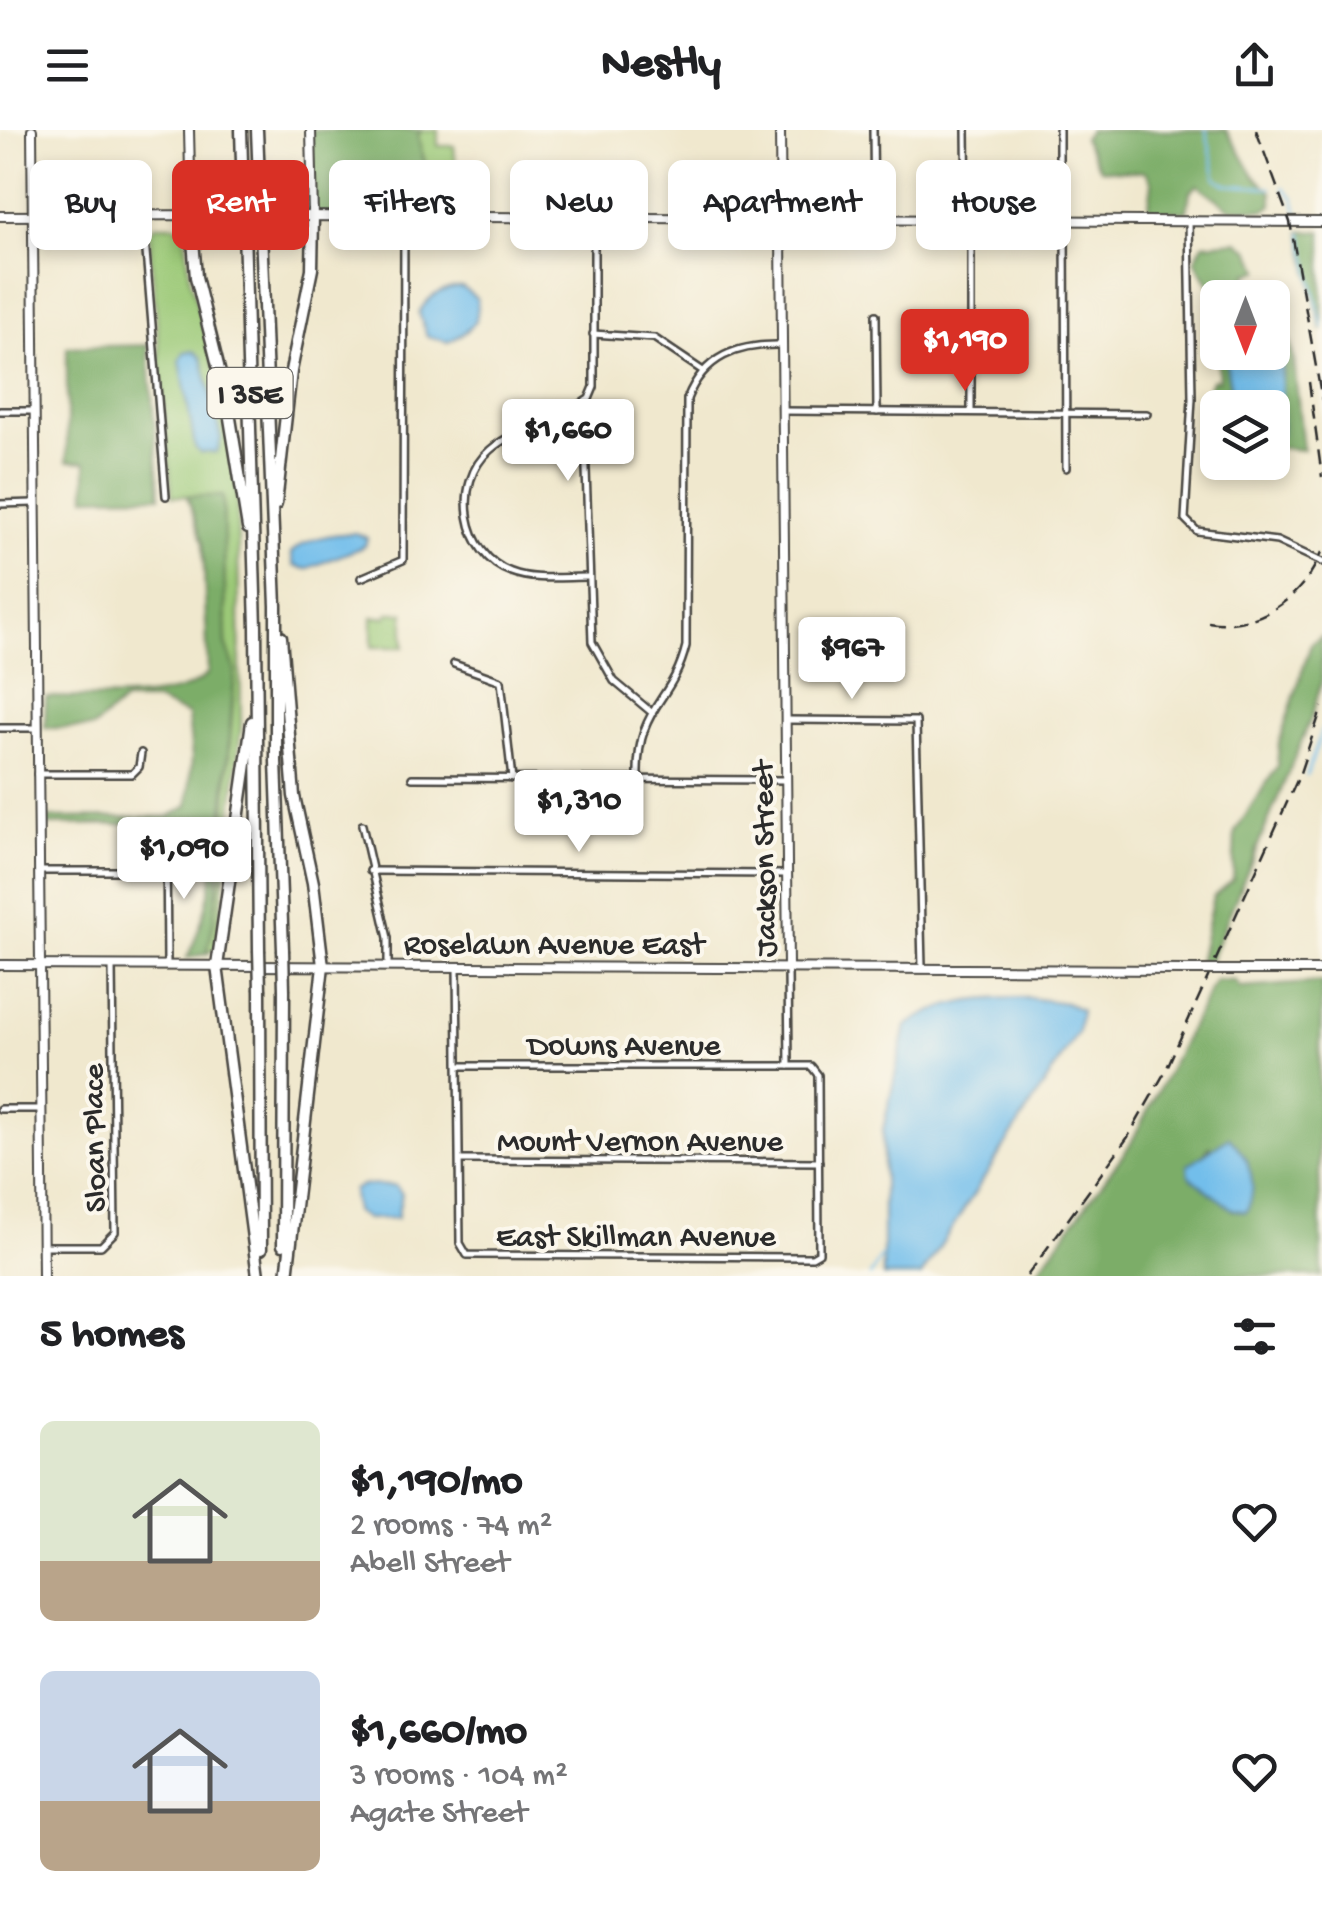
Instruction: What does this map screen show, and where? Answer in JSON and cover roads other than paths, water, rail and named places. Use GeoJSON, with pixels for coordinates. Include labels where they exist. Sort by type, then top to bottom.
{"type":"FeatureCollection","features":[{"type":"Feature","properties":{"kind":"highway","name":"I 35E"},"geometry":{"type":"LineString","coordinates":[[241,130],[257,686],[259,1276]]}},
{"type":"Feature","properties":{"kind":"highway","name":"I 35E"},"geometry":{"type":"LineString","coordinates":[[257,130],[276,606],[285,1276]]}},
{"type":"Feature","properties":{"kind":"highway"},"geometry":{"type":"LineString","coordinates":[[273,544],[282,432],[312,269],[313,217]]}},
{"type":"Feature","properties":{"kind":"highway"},"geometry":{"type":"LineString","coordinates":[[194,250],[196,277],[228,406],[255,569]]}},
{"type":"Feature","properties":{"kind":"highway"},"geometry":{"type":"LineString","coordinates":[[276,606],[294,796],[312,883],[322,966],[285,1276]]}},
{"type":"Feature","properties":{"kind":"highway"},"geometry":{"type":"LineString","coordinates":[[257,686],[216,966],[259,1276]]}},
{"type":"Feature","properties":{"kind":"street"},"geometry":{"type":"LineString","coordinates":[[32,130],[32,160]]}},
{"type":"Feature","properties":{"kind":"street"},"geometry":{"type":"LineString","coordinates":[[189,130],[190,160]]}},
{"type":"Feature","properties":{"kind":"street"},"geometry":{"type":"LineString","coordinates":[[311,130],[313,217]]}},
{"type":"Feature","properties":{"kind":"street","name":"Jackson Street"},"geometry":{"type":"LineString","coordinates":[[780,130],[780,160]]}},
{"type":"Feature","properties":{"kind":"street"},"geometry":{"type":"LineString","coordinates":[[874,130],[874,160]]}},
{"type":"Feature","properties":{"kind":"street"},"geometry":{"type":"LineString","coordinates":[[966,130],[967,160]]}},
{"type":"Feature","properties":{"kind":"street"},"geometry":{"type":"LineString","coordinates":[[1059,130],[1060,160]]}},
{"type":"Feature","properties":{"kind":"street"},"geometry":{"type":"LineString","coordinates":[[0,216],[30,216]]}},
{"type":"Feature","properties":{"kind":"street"},"geometry":{"type":"LineString","coordinates":[[309,217],[329,217]]}},
{"type":"Feature","properties":{"kind":"street"},"geometry":{"type":"LineString","coordinates":[[1071,221],[1322,222]]}},
{"type":"Feature","properties":{"kind":"street"},"geometry":{"type":"LineString","coordinates":[[1189,221],[1192,399],[1184,509],[1188,524],[1197,531],[1277,541],[1322,562]]}},
{"type":"Feature","properties":{"kind":"street"},"geometry":{"type":"LineString","coordinates":[[32,250],[43,1276]]}},
{"type":"Feature","properties":{"kind":"street"},"geometry":{"type":"LineString","coordinates":[[146,250],[166,496]]}},
{"type":"Feature","properties":{"kind":"street"},"geometry":{"type":"LineString","coordinates":[[361,578],[403,560],[404,250]]}},
{"type":"Feature","properties":{"kind":"street"},"geometry":{"type":"LineString","coordinates":[[594,250],[594,387],[584,411],[590,628],[596,652],[614,681],[650,712]]}},
{"type":"Feature","properties":{"kind":"street","name":"Jackson Street"},"geometry":{"type":"LineString","coordinates":[[780,250],[789,1066]]}},
{"type":"Feature","properties":{"kind":"street"},"geometry":{"type":"LineString","coordinates":[[969,250],[972,412]]}},
{"type":"Feature","properties":{"kind":"street"},"geometry":{"type":"LineString","coordinates":[[1062,250],[1066,468]]}},
{"type":"Feature","properties":{"kind":"street"},"geometry":{"type":"LineString","coordinates":[[876,315],[877,412]]}},
{"type":"Feature","properties":{"kind":"street"},"geometry":{"type":"LineString","coordinates":[[594,334],[654,338],[703,371]]}},
{"type":"Feature","properties":{"kind":"street"},"geometry":{"type":"LineString","coordinates":[[638,779],[638,743],[650,712],[679,668],[686,646],[687,399],[703,371],[740,347],[782,345]]}},
{"type":"Feature","properties":{"kind":"street"},"geometry":{"type":"LineString","coordinates":[[588,577],[528,576],[500,567],[475,541],[468,498],[475,468],[488,452],[589,398]]}},
{"type":"Feature","properties":{"kind":"street"},"geometry":{"type":"LineString","coordinates":[[0,411],[33,410]]}},
{"type":"Feature","properties":{"kind":"street"},"geometry":{"type":"LineString","coordinates":[[782,412],[1148,414]]}},
{"type":"Feature","properties":{"kind":"street"},"geometry":{"type":"LineString","coordinates":[[0,504],[34,503]]}},
{"type":"Feature","properties":{"kind":"street"},"geometry":{"type":"LineString","coordinates":[[454,664],[501,681],[512,779]]}},
{"type":"Feature","properties":{"kind":"street"},"geometry":{"type":"LineString","coordinates":[[786,720],[916,720],[922,968]]}},
{"type":"Feature","properties":{"kind":"street"},"geometry":{"type":"LineString","coordinates":[[0,728],[36,728]]}},
{"type":"Feature","properties":{"kind":"street"},"geometry":{"type":"LineString","coordinates":[[37,774],[132,774],[139,767],[140,753]]}},
{"type":"Feature","properties":{"kind":"street"},"geometry":{"type":"LineString","coordinates":[[412,778],[786,780]]}},
{"type":"Feature","properties":{"kind":"street"},"geometry":{"type":"LineString","coordinates":[[362,825],[388,938],[388,966]]}},
{"type":"Feature","properties":{"kind":"street"},"geometry":{"type":"LineString","coordinates":[[166,838],[167,966]]}},
{"type":"Feature","properties":{"kind":"street"},"geometry":{"type":"LineString","coordinates":[[39,871],[166,871]]}},
{"type":"Feature","properties":{"kind":"street"},"geometry":{"type":"LineString","coordinates":[[370,871],[787,874]]}},
{"type":"Feature","properties":{"kind":"street","name":"Sloan Place"},"geometry":{"type":"LineString","coordinates":[[43,1246],[101,1246],[115,1232],[112,965]]}},
{"type":"Feature","properties":{"kind":"street","name":"Roselawn Avenue East"},"geometry":{"type":"LineString","coordinates":[[0,966],[1322,970]]}},
{"type":"Feature","properties":{"kind":"street"},"geometry":{"type":"LineString","coordinates":[[457,966],[460,1160]]}},
{"type":"Feature","properties":{"kind":"street","name":"Downs Avenue"},"geometry":{"type":"LineString","coordinates":[[459,1066],[789,1066]]}},
{"type":"Feature","properties":{"kind":"street"},"geometry":{"type":"LineString","coordinates":[[789,1066],[811,1066],[818,1072],[819,1162]]}},
{"type":"Feature","properties":{"kind":"street"},"geometry":{"type":"LineString","coordinates":[[0,1109],[41,1109]]}},
{"type":"Feature","properties":{"kind":"street","name":"Mount Vernon Avenue"},"geometry":{"type":"LineString","coordinates":[[460,1160],[819,1162]]}},
{"type":"Feature","properties":{"kind":"street","name":"East Skillman Avenue"},"geometry":{"type":"LineString","coordinates":[[460,1160],[462,1250],[474,1257],[812,1257],[820,1250],[819,1162]]}},
{"type":"Feature","properties":{"kind":"water"},"geometry":{"type":"Polygon","coordinates":[[[462,287],[477,299],[472,326],[448,342],[427,336],[419,313],[427,301],[462,287]]]}},
{"type":"Feature","properties":{"kind":"water"},"geometry":{"type":"Polygon","coordinates":[[[194,351],[202,358],[221,439],[217,452],[200,453],[195,447],[180,361],[184,352],[194,351]]]}},
{"type":"Feature","properties":{"kind":"water"},"geometry":{"type":"Polygon","coordinates":[[[1227,370],[1282,370],[1282,390],[1231,390],[1227,370]]]}},
{"type":"Feature","properties":{"kind":"water"},"geometry":{"type":"Polygon","coordinates":[[[356,533],[367,538],[365,546],[306,569],[294,566],[291,553],[305,543],[356,533]]]}},
{"type":"Feature","properties":{"kind":"water"},"geometry":{"type":"Polygon","coordinates":[[[1029,998],[1066,1003],[1081,1010],[1078,1032],[921,1276],[883,1276],[883,1130],[906,1026],[950,1005],[1029,998]]]}},
{"type":"Feature","properties":{"kind":"water"},"geometry":{"type":"Polygon","coordinates":[[[1229,1137],[1250,1172],[1252,1192],[1246,1212],[1232,1209],[1189,1176],[1188,1165],[1229,1137]]]}},
{"type":"Feature","properties":{"kind":"water"},"geometry":{"type":"Polygon","coordinates":[[[363,1185],[396,1186],[402,1194],[397,1218],[367,1219],[355,1212],[353,1190],[363,1185]]]}},
{"type":"Feature","properties":{"kind":"waterway"},"geometry":{"type":"LineString","coordinates":[[1206,130],[1216,178],[1227,185],[1271,188]]}},
{"type":"Feature","properties":{"kind":"waterway"},"geometry":{"type":"LineString","coordinates":[[1283,187],[1294,198],[1298,214]]}},
{"type":"Feature","properties":{"kind":"waterway"},"geometry":{"type":"LineString","coordinates":[[1302,233],[1322,328]]}},
{"type":"Feature","properties":{"kind":"waterway"},"geometry":{"type":"LineString","coordinates":[[1307,775],[1322,730]]}},
{"type":"Feature","properties":{"kind":"waterway"},"geometry":{"type":"LineString","coordinates":[[870,1276],[882,1255]]}},
{"type":"Feature","properties":{"kind":"railway"},"geometry":{"type":"LineString","coordinates":[[1256,130],[1290,222],[1322,400]]}},
{"type":"Feature","properties":{"kind":"railway"},"geometry":{"type":"LineString","coordinates":[[1309,382],[1322,477]]}},
{"type":"Feature","properties":{"kind":"railway"},"geometry":{"type":"LineString","coordinates":[[1208,622],[1245,621],[1277,607],[1303,583],[1322,552]]}},
{"type":"Feature","properties":{"kind":"railway"},"geometry":{"type":"LineString","coordinates":[[1027,1276],[1128,1137],[1165,1072],[1299,776],[1322,707]]}}]}
